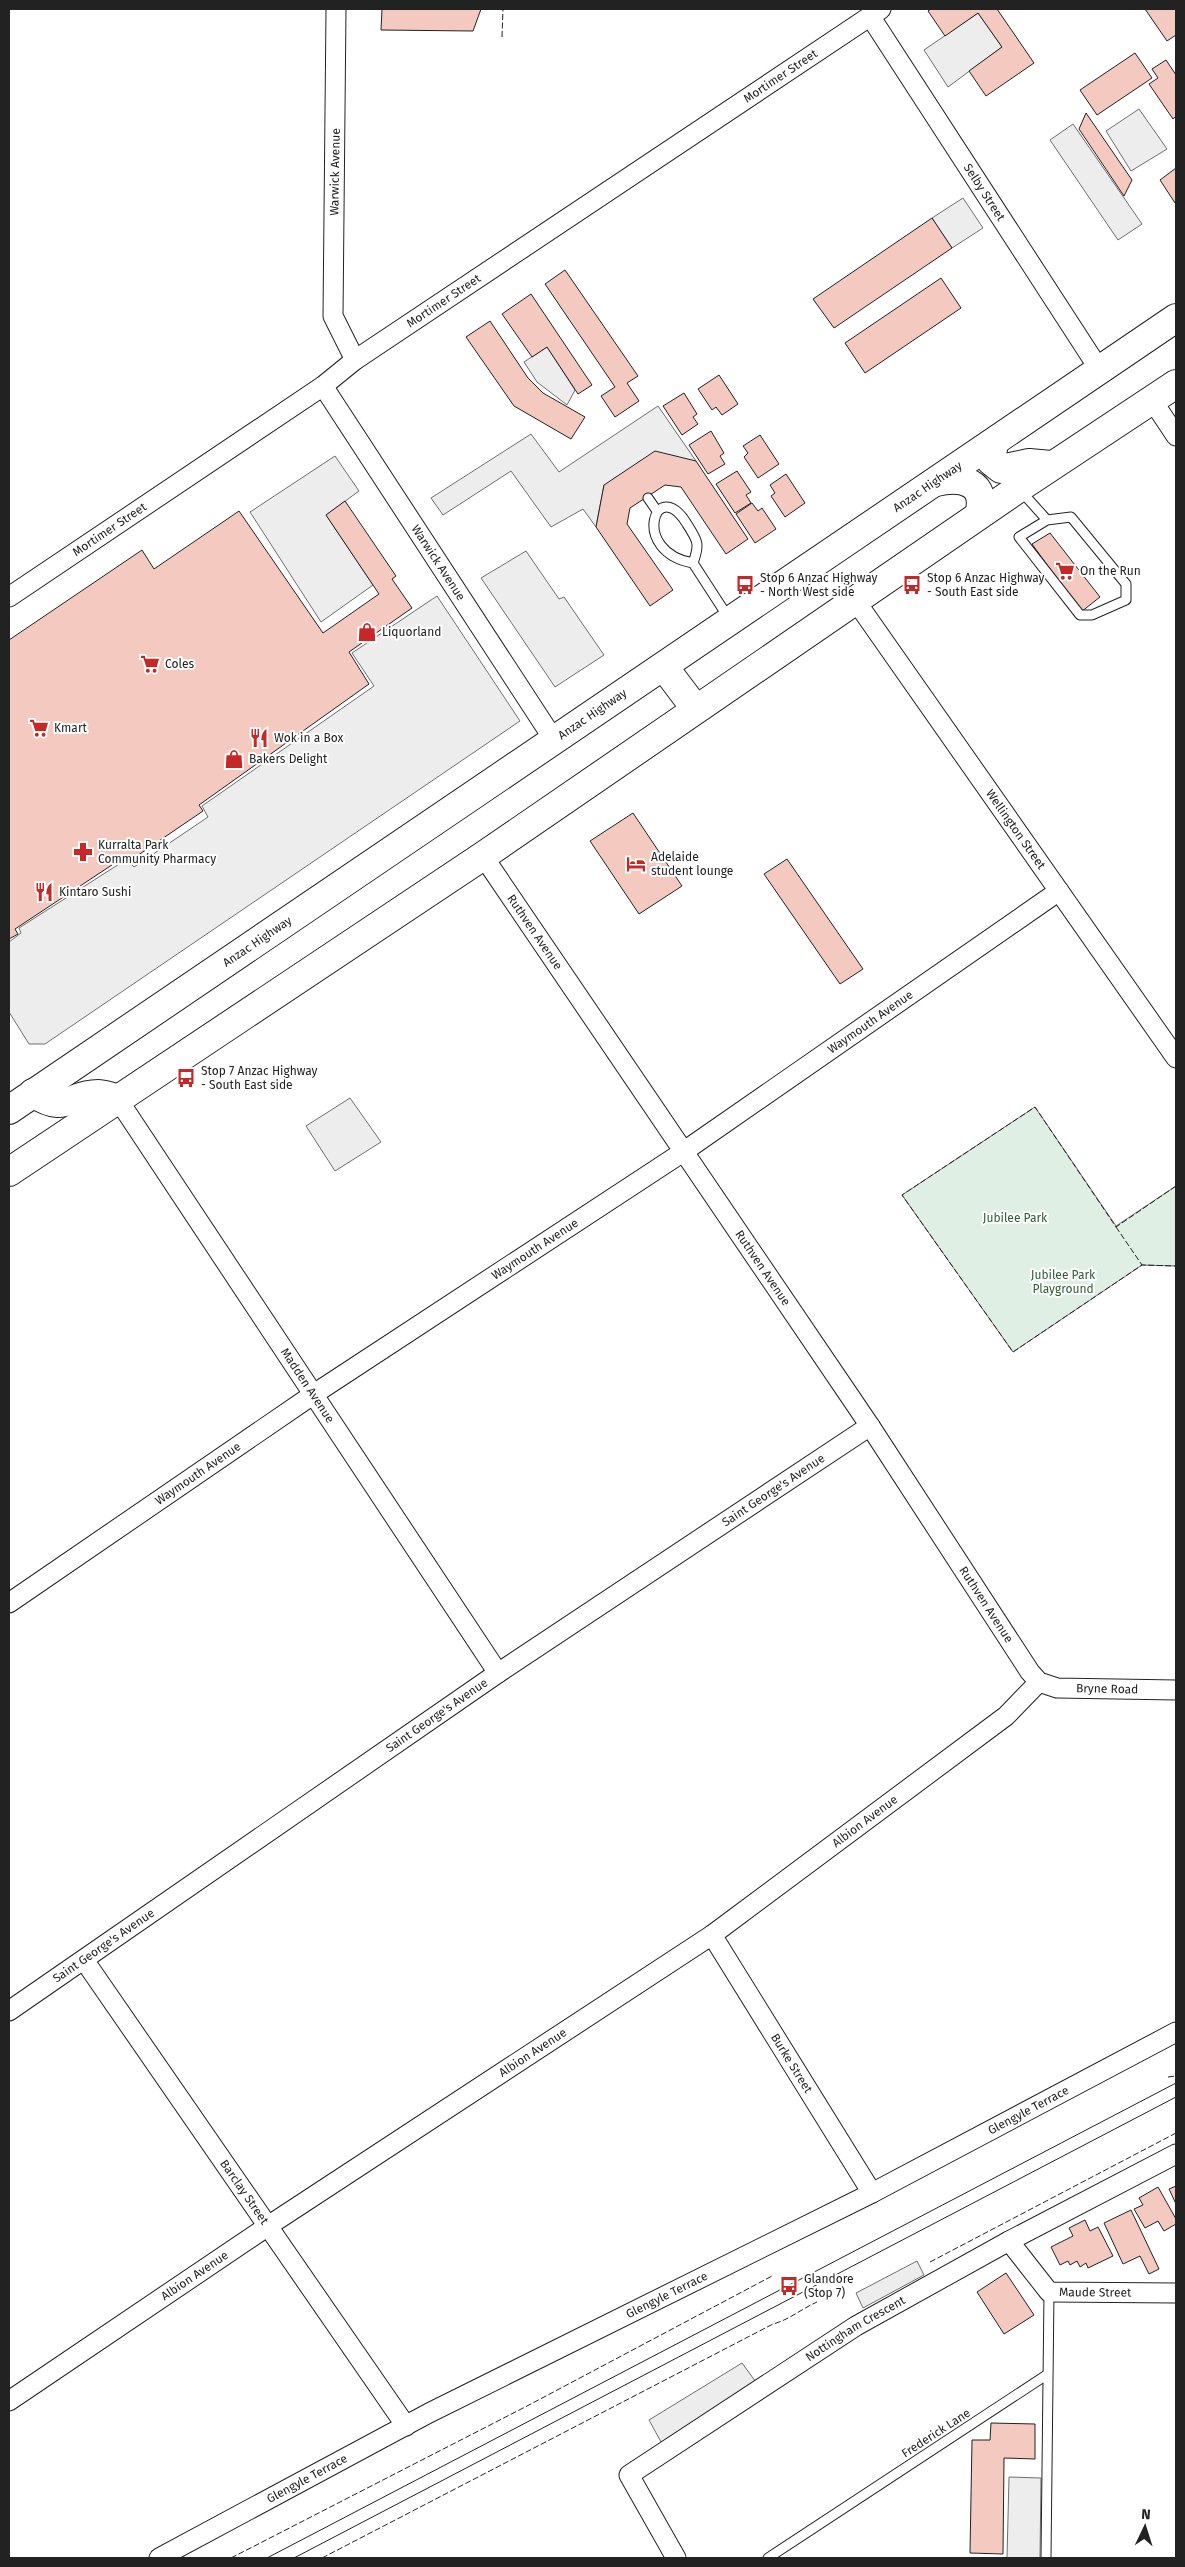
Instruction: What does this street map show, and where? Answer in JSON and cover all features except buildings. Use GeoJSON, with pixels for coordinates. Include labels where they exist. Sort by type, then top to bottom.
{"type":"FeatureCollection","features":[{"type":"Feature","properties":{"kind":"highway","name":"Anzac Highway"},"geometry":{"type":"LineString","coordinates":[[9,1110],[731,622],[1176,318]]}},
{"type":"Feature","properties":{"kind":"highway"},"geometry":{"type":"LineString","coordinates":[[9,1172],[483,856],[695,708],[1176,384]]}},
{"type":"Feature","properties":{"kind":"highway"},"geometry":{"type":"LineString","coordinates":[[994,443],[991,461],[1001,469],[1029,463],[1055,466]]}},
{"type":"Feature","properties":{"kind":"highway"},"geometry":{"type":"LineString","coordinates":[[936,482],[952,479],[970,484],[979,492],[982,498],[979,515]]}},
{"type":"Feature","properties":{"kind":"highway"},"geometry":{"type":"LineString","coordinates":[[664,667],[695,708]]}},
{"type":"Feature","properties":{"kind":"highway"},"geometry":{"type":"LineString","coordinates":[[32,1093],[46,1102],[59,1103],[69,1103],[97,1094],[118,1098]]}},
{"type":"Feature","properties":{"kind":"street","name":"Warwick Avenue"},"geometry":{"type":"LineString","coordinates":[[336,9],[334,316],[355,360]]}},
{"type":"Feature","properties":{"kind":"street","name":"Mortimer Street"},"geometry":{"type":"LineString","coordinates":[[9,597],[323,386],[355,360],[875,12]]}},
{"type":"Feature","properties":{"kind":"street","name":"Selby Street"},"geometry":{"type":"LineString","coordinates":[[875,12],[1099,369]]}},
{"type":"Feature","properties":{"kind":"street","name":"Warwick Avenue"},"geometry":{"type":"LineString","coordinates":[[323,386],[554,740]]}},
{"type":"Feature","properties":{"kind":"street"},"geometry":{"type":"LineString","coordinates":[[1152,400],[1176,436]]}},
{"type":"Feature","properties":{"kind":"street","name":"Wellington Street"},"geometry":{"type":"LineString","coordinates":[[855,600],[1176,1058]]}},
{"type":"Feature","properties":{"kind":"street","name":"Ruthven Avenue"},"geometry":{"type":"LineString","coordinates":[[483,856],[870,1426],[1030,1672],[1039,1682]]}},
{"type":"Feature","properties":{"kind":"street","name":"Waymouth Avenue"},"geometry":{"type":"LineString","coordinates":[[9,1603],[314,1394],[683,1152],[1059,892]]}},
{"type":"Feature","properties":{"kind":"street","name":"Madden Avenue"},"geometry":{"type":"LineString","coordinates":[[118,1098],[498,1673]]}},
{"type":"Feature","properties":{"kind":"street","name":"Saint George's Avenue"},"geometry":{"type":"LineString","coordinates":[[9,2011],[498,1673],[870,1426]]}},
{"type":"Feature","properties":{"kind":"street","name":"Bryne Road"},"geometry":{"type":"LineString","coordinates":[[1039,1682],[1057,1688],[1176,1690]]}},
{"type":"Feature","properties":{"kind":"street","name":"Albion Avenue"},"geometry":{"type":"LineString","coordinates":[[9,2401],[268,2226],[712,1935],[1006,1716],[1039,1682]]}},
{"type":"Feature","properties":{"kind":"street","name":"Burke Street"},"geometry":{"type":"LineString","coordinates":[[712,1935],[872,2193]]}},
{"type":"Feature","properties":{"kind":"street","name":"Barclay Street"},"geometry":{"type":"LineString","coordinates":[[84,1960],[406,2426]]}},
{"type":"Feature","properties":{"kind":"street","name":"Glengyle Terrace"},"geometry":{"type":"LineString","coordinates":[[159,2558],[406,2426],[872,2193],[1176,2032]]}},
{"type":"Feature","properties":{"kind":"street","name":"Nottingham Crescent"},"geometry":{"type":"LineString","coordinates":[[676,2558],[629,2475],[856,2326],[1009,2241],[1176,2154]]}},
{"type":"Feature","properties":{"kind":"street","name":"Maude Street"},"geometry":{"type":"LineString","coordinates":[[1009,2241],[1049,2292],[1176,2293]]}},
{"type":"Feature","properties":{"kind":"lane"},"geometry":{"type":"LineString","coordinates":[[1019,488],[1047,520]]}},
{"type":"Feature","properties":{"kind":"lane"},"geometry":{"type":"LineString","coordinates":[[648,498],[657,511]]}},
{"type":"Feature","properties":{"kind":"lane"},"geometry":{"type":"LineString","coordinates":[[693,563],[698,547],[696,538],[682,515],[671,508],[662,508],[657,511],[653,521],[658,541],[670,555],[693,563],[731,622]]}},
{"type":"Feature","properties":{"kind":"lane"},"geometry":{"type":"LineString","coordinates":[[1071,517],[1126,584],[1126,600],[1092,615],[1080,615],[1019,537],[1047,520],[1071,517]]}},
{"type":"Feature","properties":{"kind":"lane"},"geometry":{"type":"LineString","coordinates":[[1046,2558],[1049,2292]]}},
{"type":"Feature","properties":{"kind":"lane","name":"Frederick Lane"},"geometry":{"type":"LineString","coordinates":[[768,2558],[1048,2374]]}},
{"type":"Feature","properties":{"kind":"green space","name":"Jubilee Park"},"geometry":{"type":"Polygon","coordinates":[[[1035,1107],[1116,1226],[1176,1186],[1176,1266],[1142,1265],[1013,1352],[902,1195],[1035,1107]]]}},
{"type":"Feature","properties":{"kind":"shaded area"},"geometry":{"type":"Polygon","coordinates":[[[978,13],[1002,47],[948,87],[924,50],[978,13]]]}},
{"type":"Feature","properties":{"kind":"shaded area"},"geometry":{"type":"Polygon","coordinates":[[[1139,109],[1167,149],[1131,171],[1106,131],[1139,109]]]}},
{"type":"Feature","properties":{"kind":"shaded area"},"geometry":{"type":"Polygon","coordinates":[[[1073,124],[1142,224],[1118,240],[1050,140],[1073,124]]]}},
{"type":"Feature","properties":{"kind":"shaded area"},"geometry":{"type":"Polygon","coordinates":[[[963,198],[983,228],[952,248],[932,218],[963,198]]]}},
{"type":"Feature","properties":{"kind":"shaded area"},"geometry":{"type":"Polygon","coordinates":[[[547,347],[575,390],[567,405],[537,382],[524,362],[547,347]]]}},
{"type":"Feature","properties":{"kind":"shaded area"},"geometry":{"type":"Polygon","coordinates":[[[658,406],[696,461],[604,485],[596,527],[583,509],[551,527],[511,471],[443,515],[431,498],[531,434],[559,472],[658,406]]]}},
{"type":"Feature","properties":{"kind":"shaded area"},"geometry":{"type":"Polygon","coordinates":[[[335,456],[359,491],[326,515],[373,585],[321,622],[250,512],[335,456]]]}},
{"type":"Feature","properties":{"kind":"shaded area"},"geometry":{"type":"Polygon","coordinates":[[[526,551],[559,599],[564,597],[604,655],[555,687],[481,578],[526,551]]]}},
{"type":"Feature","properties":{"kind":"shaded area"},"geometry":{"type":"Polygon","coordinates":[[[437,596],[520,721],[45,1044],[29,1044],[9,1012],[9,942],[21,933],[19,928],[127,859],[134,867],[208,817],[202,806],[374,686],[352,653],[437,596]]]}},
{"type":"Feature","properties":{"kind":"shaded area"},"geometry":{"type":"Polygon","coordinates":[[[350,1098],[381,1142],[335,1171],[306,1126],[350,1098]]]}},
{"type":"Feature","properties":{"kind":"shaded area"},"geometry":{"type":"Polygon","coordinates":[[[917,2261],[924,2275],[863,2308],[856,2293],[917,2261]]]}},
{"type":"Feature","properties":{"kind":"shaded area"},"geometry":{"type":"Polygon","coordinates":[[[742,2363],[761,2389],[666,2451],[649,2420],[742,2363]]]}},
{"type":"Feature","properties":{"kind":"shaded area"},"geometry":{"type":"Polygon","coordinates":[[[1009,2477],[1041,2478],[1040,2558],[1007,2558],[1009,2477]]]}},
{"type":"Feature","properties":{"kind":"tram line"},"geometry":{"type":"LineString","coordinates":[[267,2558],[1176,2083]]}},
{"type":"Feature","properties":{"kind":"tram line"},"geometry":{"type":"LineString","coordinates":[[294,2558],[1176,2097]]}},
{"type":"Feature","properties":{"kind":"fence"},"geometry":{"type":"LineString","coordinates":[[502,37],[503,9]]}},
{"type":"Feature","properties":{"kind":"fence"},"geometry":{"type":"LineString","coordinates":[[1176,1186],[1116,1227],[1035,1107],[902,1195],[1013,1352],[1142,1265],[1176,1266]]}},
{"type":"Feature","properties":{"kind":"fence"},"geometry":{"type":"LineString","coordinates":[[1116,1227],[1142,1265]]}},
{"type":"Feature","properties":{"kind":"fence"},"geometry":{"type":"LineString","coordinates":[[1168,2077],[1176,2076]]}},
{"type":"Feature","properties":{"kind":"fence"},"geometry":{"type":"LineString","coordinates":[[930,2262],[1176,2133]]}},
{"type":"Feature","properties":{"kind":"fence"},"geometry":{"type":"LineString","coordinates":[[231,2558],[529,2405],[772,2276]]}},
{"type":"Feature","properties":{"kind":"fence"},"geometry":{"type":"LineString","coordinates":[[322,2558],[817,2302]]}},
{"type":"Feature","properties":{"kind":"place","name":"On the Run"},"geometry":{"type":"Point","coordinates":[1065,571]}},
{"type":"Feature","properties":{"kind":"place","name":"Stop 6 Anzac Highway - North West side"},"geometry":{"type":"Point","coordinates":[745,585]}},
{"type":"Feature","properties":{"kind":"place","name":"Stop 6 Anzac Highway - South East side"},"geometry":{"type":"Point","coordinates":[912,585]}},
{"type":"Feature","properties":{"kind":"place","name":"Liquorland"},"geometry":{"type":"Point","coordinates":[367,632]}},
{"type":"Feature","properties":{"kind":"place","name":"Coles"},"geometry":{"type":"Point","coordinates":[150,664]}},
{"type":"Feature","properties":{"kind":"place","name":"Kmart"},"geometry":{"type":"Point","coordinates":[39,728]}},
{"type":"Feature","properties":{"kind":"place","name":"Wok in a Box"},"geometry":{"type":"Point","coordinates":[259,738]}},
{"type":"Feature","properties":{"kind":"place","name":"Bakers Delight"},"geometry":{"type":"Point","coordinates":[234,759]}},
{"type":"Feature","properties":{"kind":"place","name":"Kurralta Park Community Pharmacy"},"geometry":{"type":"Point","coordinates":[83,852]}},
{"type":"Feature","properties":{"kind":"place","name":"Adelaide student lounge"},"geometry":{"type":"Point","coordinates":[636,864]}},
{"type":"Feature","properties":{"kind":"place","name":"Kintaro Sushi"},"geometry":{"type":"Point","coordinates":[44,892]}},
{"type":"Feature","properties":{"kind":"place","name":"Stop 7 Anzac Highway - South East side"},"geometry":{"type":"Point","coordinates":[186,1078]}},
{"type":"Feature","properties":{"kind":"place","name":"Glandore (Stop 7)"},"geometry":{"type":"Point","coordinates":[789,2286]}},
{"type":"Feature","properties":{"kind":"park label","name":"Jubilee Park Playground"},"geometry":{"type":"Point","coordinates":[1063,1282]}}]}
